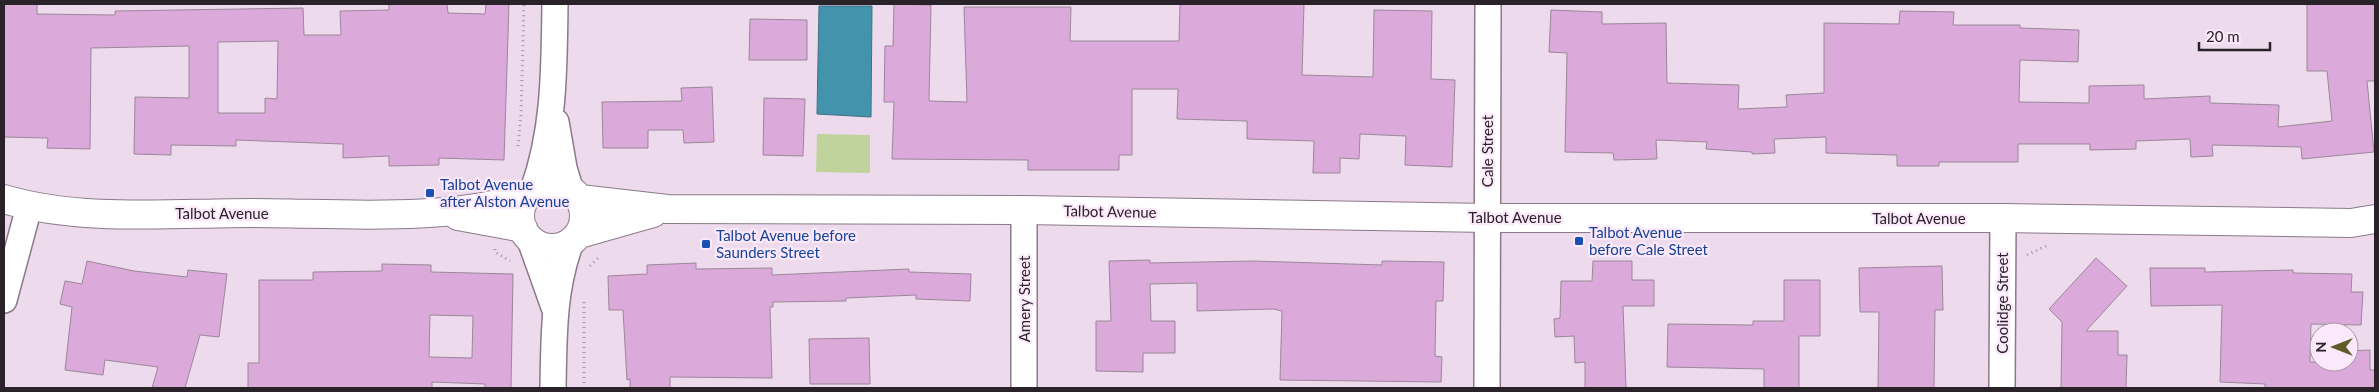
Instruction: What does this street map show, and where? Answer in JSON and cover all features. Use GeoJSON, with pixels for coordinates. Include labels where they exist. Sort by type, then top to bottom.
{"type":"FeatureCollection","features":[{"type":"Feature","properties":{"kind":"street"},"geometry":{"type":"LineString","coordinates":[[554,307],[526,233],[521,211],[540,169],[553,105],[555,4]]}},
{"type":"Feature","properties":{"kind":"street","name":"Cale Street"},"geometry":{"type":"LineString","coordinates":[[1487,388],[1488,4]]}},
{"type":"Feature","properties":{"kind":"street"},"geometry":{"type":"LineString","coordinates":[[553,105],[564,168],[585,215],[566,256],[554,307],[553,388]]}},
{"type":"Feature","properties":{"kind":"street"},"geometry":{"type":"LineString","coordinates":[[530,193],[547,184],[555,183],[575,194]]}},
{"type":"Feature","properties":{"kind":"street","name":"Talbot Avenue"},"geometry":{"type":"LineString","coordinates":[[16,203],[88,213],[442,213],[530,193]]}},
{"type":"Feature","properties":{"kind":"street","name":"Talbot Avenue"},"geometry":{"type":"LineString","coordinates":[[575,194],[667,209],[1024,210],[1488,218],[2003,218],[2371,222]]}},
{"type":"Feature","properties":{"kind":"street"},"geometry":{"type":"LineString","coordinates":[[4,300],[16,203]]}},
{"type":"Feature","properties":{"kind":"street","name":"Talbot Avenue"},"geometry":{"type":"LineString","coordinates":[[575,238],[667,209]]}},
{"type":"Feature","properties":{"kind":"street","name":"Amery Street"},"geometry":{"type":"LineString","coordinates":[[1024,210],[1024,388]]}},
{"type":"Feature","properties":{"kind":"street","name":"Talbot Avenue"},"geometry":{"type":"LineString","coordinates":[[442,213],[526,233]]}},
{"type":"Feature","properties":{"kind":"street","name":"Coolidge Street"},"geometry":{"type":"LineString","coordinates":[[2002,388],[2003,218]]}},
{"type":"Feature","properties":{"kind":"street"},"geometry":{"type":"LineString","coordinates":[[526,233],[544,247],[563,246],[575,238]]}},
{"type":"Feature","properties":{"kind":"path"},"geometry":{"type":"LineString","coordinates":[[516,155],[522,114],[524,4]]}},
{"type":"Feature","properties":{"kind":"path"},"geometry":{"type":"LineString","coordinates":[[2020,261],[2033,251],[2052,245]]}},
{"type":"Feature","properties":{"kind":"path"},"geometry":{"type":"LineString","coordinates":[[584,291],[584,388]]}},
{"type":"Feature","properties":{"kind":"green space"},"geometry":{"type":"Polygon","coordinates":[[[817,134],[870,135],[870,173],[816,172],[817,134]]]}},
{"type":"Feature","properties":{"kind":"water"},"geometry":{"type":"Polygon","coordinates":[[[819,6],[872,6],[871,117],[817,114],[819,6]]]}},
{"type":"Feature","properties":{"kind":"building"},"geometry":{"type":"Polygon","coordinates":[[[4,4],[37,4],[37,14],[115,15],[115,11],[303,8],[304,35],[341,35],[340,11],[389,10],[389,4],[447,4],[448,13],[485,14],[486,4],[509,4],[504,160],[439,158],[439,165],[389,166],[389,156],[343,158],[343,144],[236,140],[236,146],[171,145],[171,155],[134,154],[135,97],[189,98],[189,46],[91,48],[90,149],[47,148],[48,138],[4,137],[4,4]],[[278,41],[218,42],[218,113],[265,113],[265,98],[277,99],[278,41]]]}},
{"type":"Feature","properties":{"kind":"building"},"geometry":{"type":"Polygon","coordinates":[[[894,4],[931,5],[929,101],[967,102],[964,7],[1071,7],[1070,41],[1179,41],[1180,4],[1304,4],[1302,75],[1373,77],[1374,10],[1432,11],[1431,79],[1455,80],[1452,167],[1405,165],[1406,136],[1360,134],[1359,159],[1340,158],[1340,173],[1313,173],[1314,141],[1247,139],[1247,121],[1177,119],[1178,89],[1132,89],[1132,155],[1119,155],[1119,170],[1028,170],[1028,160],[892,159],[894,102],[884,102],[885,46],[893,46],[894,4]]]}},
{"type":"Feature","properties":{"kind":"building"},"geometry":{"type":"Polygon","coordinates":[[[2307,4],[2375,4],[2375,81],[2367,81],[2374,152],[2302,159],[2301,147],[2212,145],[2213,156],[2191,157],[2190,139],[2136,141],[2136,149],[2090,150],[2090,144],[2018,144],[2018,162],[1939,162],[1939,166],[1897,166],[1897,155],[1826,153],[1826,137],[1774,139],[1775,153],[1752,154],[1752,152],[1706,149],[1707,142],[1656,140],[1657,159],[1614,160],[1613,153],[1565,152],[1567,53],[1549,52],[1551,10],[1602,12],[1602,24],[1666,23],[1667,83],[1739,85],[1738,109],[1787,107],[1786,95],[1824,93],[1824,23],[1899,24],[1900,11],[1954,12],[1953,25],[2020,25],[2020,28],[2079,30],[2078,62],[2020,60],[2019,102],[2089,103],[2089,86],[2144,85],[2144,99],[2210,96],[2210,103],[2279,105],[2278,127],[2332,121],[2327,71],[2307,71],[2307,4]]]}},
{"type":"Feature","properties":{"kind":"building"},"geometry":{"type":"Polygon","coordinates":[[[750,19],[807,20],[807,60],[749,60],[750,19]]]}},
{"type":"Feature","properties":{"kind":"building"},"geometry":{"type":"Polygon","coordinates":[[[712,87],[714,142],[684,143],[683,130],[648,130],[648,148],[603,148],[602,102],[682,101],[681,88],[712,87]]]}},
{"type":"Feature","properties":{"kind":"building"},"geometry":{"type":"Polygon","coordinates":[[[764,98],[805,99],[803,156],[763,155],[764,98]]]}},
{"type":"Feature","properties":{"kind":"building"},"geometry":{"type":"Polygon","coordinates":[[[2096,258],[2127,286],[2086,331],[2118,331],[2118,355],[2127,355],[2126,388],[2061,388],[2062,322],[2049,309],[2096,258]]]}},
{"type":"Feature","properties":{"kind":"building"},"geometry":{"type":"Polygon","coordinates":[[[1150,260],[1150,263],[1253,261],[1382,265],[1382,261],[1444,262],[1443,301],[1436,301],[1435,356],[1442,357],[1441,382],[1280,380],[1282,311],[1273,309],[1197,311],[1197,283],[1150,284],[1151,321],[1175,321],[1175,353],[1143,353],[1143,372],[1096,371],[1096,321],[1111,321],[1109,261],[1150,260]]]}},
{"type":"Feature","properties":{"kind":"building"},"geometry":{"type":"Polygon","coordinates":[[[87,261],[134,271],[187,277],[188,270],[227,274],[219,337],[200,335],[185,388],[152,388],[158,367],[105,360],[103,375],[65,370],[72,307],[60,304],[65,281],[82,284],[87,261]]]}},
{"type":"Feature","properties":{"kind":"building"},"geometry":{"type":"Polygon","coordinates":[[[1593,261],[1632,261],[1632,280],[1654,280],[1654,306],[1623,306],[1626,388],[1585,388],[1585,362],[1575,363],[1574,336],[1555,337],[1554,319],[1560,318],[1561,281],[1592,281],[1593,261]]]}},
{"type":"Feature","properties":{"kind":"building"},"geometry":{"type":"Polygon","coordinates":[[[696,263],[696,269],[772,268],[772,275],[909,269],[909,272],[971,274],[970,301],[916,299],[916,295],[846,298],[846,301],[773,302],[773,307],[770,307],[772,378],[670,377],[670,388],[630,388],[630,379],[627,380],[623,310],[609,310],[608,276],[647,274],[647,265],[696,263]]]}},
{"type":"Feature","properties":{"kind":"building"},"geometry":{"type":"Polygon","coordinates":[[[382,264],[431,265],[431,272],[513,274],[511,388],[485,388],[485,384],[432,382],[432,388],[248,388],[248,363],[259,363],[259,280],[313,280],[313,272],[382,271],[382,264]],[[430,315],[429,357],[472,358],[473,316],[430,315]]]}},
{"type":"Feature","properties":{"kind":"building"},"geometry":{"type":"Polygon","coordinates":[[[1942,266],[1943,310],[1935,310],[1934,388],[1878,388],[1879,312],[1860,312],[1859,268],[1942,266]]]}},
{"type":"Feature","properties":{"kind":"building"},"geometry":{"type":"Polygon","coordinates":[[[2150,268],[2205,268],[2205,272],[2293,270],[2293,273],[2352,274],[2351,292],[2363,292],[2361,325],[2359,325],[2359,322],[2309,322],[2309,372],[2359,372],[2359,351],[2370,350],[2370,370],[2375,370],[2375,388],[2265,388],[2265,384],[2220,382],[2222,305],[2151,306],[2150,268]]]}},
{"type":"Feature","properties":{"kind":"building"},"geometry":{"type":"Polygon","coordinates":[[[1784,280],[1820,280],[1820,336],[1799,336],[1799,388],[1764,388],[1764,369],[1667,367],[1668,324],[1753,325],[1753,321],[1784,321],[1784,280]]]}},
{"type":"Feature","properties":{"kind":"building"},"geometry":{"type":"Polygon","coordinates":[[[869,338],[870,384],[810,384],[809,339],[869,338]]]}},
{"type":"Feature","properties":{"kind":"place","name":"Talbot Avenue after Alston Avenue"},"geometry":{"type":"Point","coordinates":[430,193]}},
{"type":"Feature","properties":{"kind":"place","name":"Talbot Avenue before Cale Street"},"geometry":{"type":"Point","coordinates":[1579,241]}},
{"type":"Feature","properties":{"kind":"place","name":"Talbot Avenue before Saunders Street"},"geometry":{"type":"Point","coordinates":[706,244]}}]}
